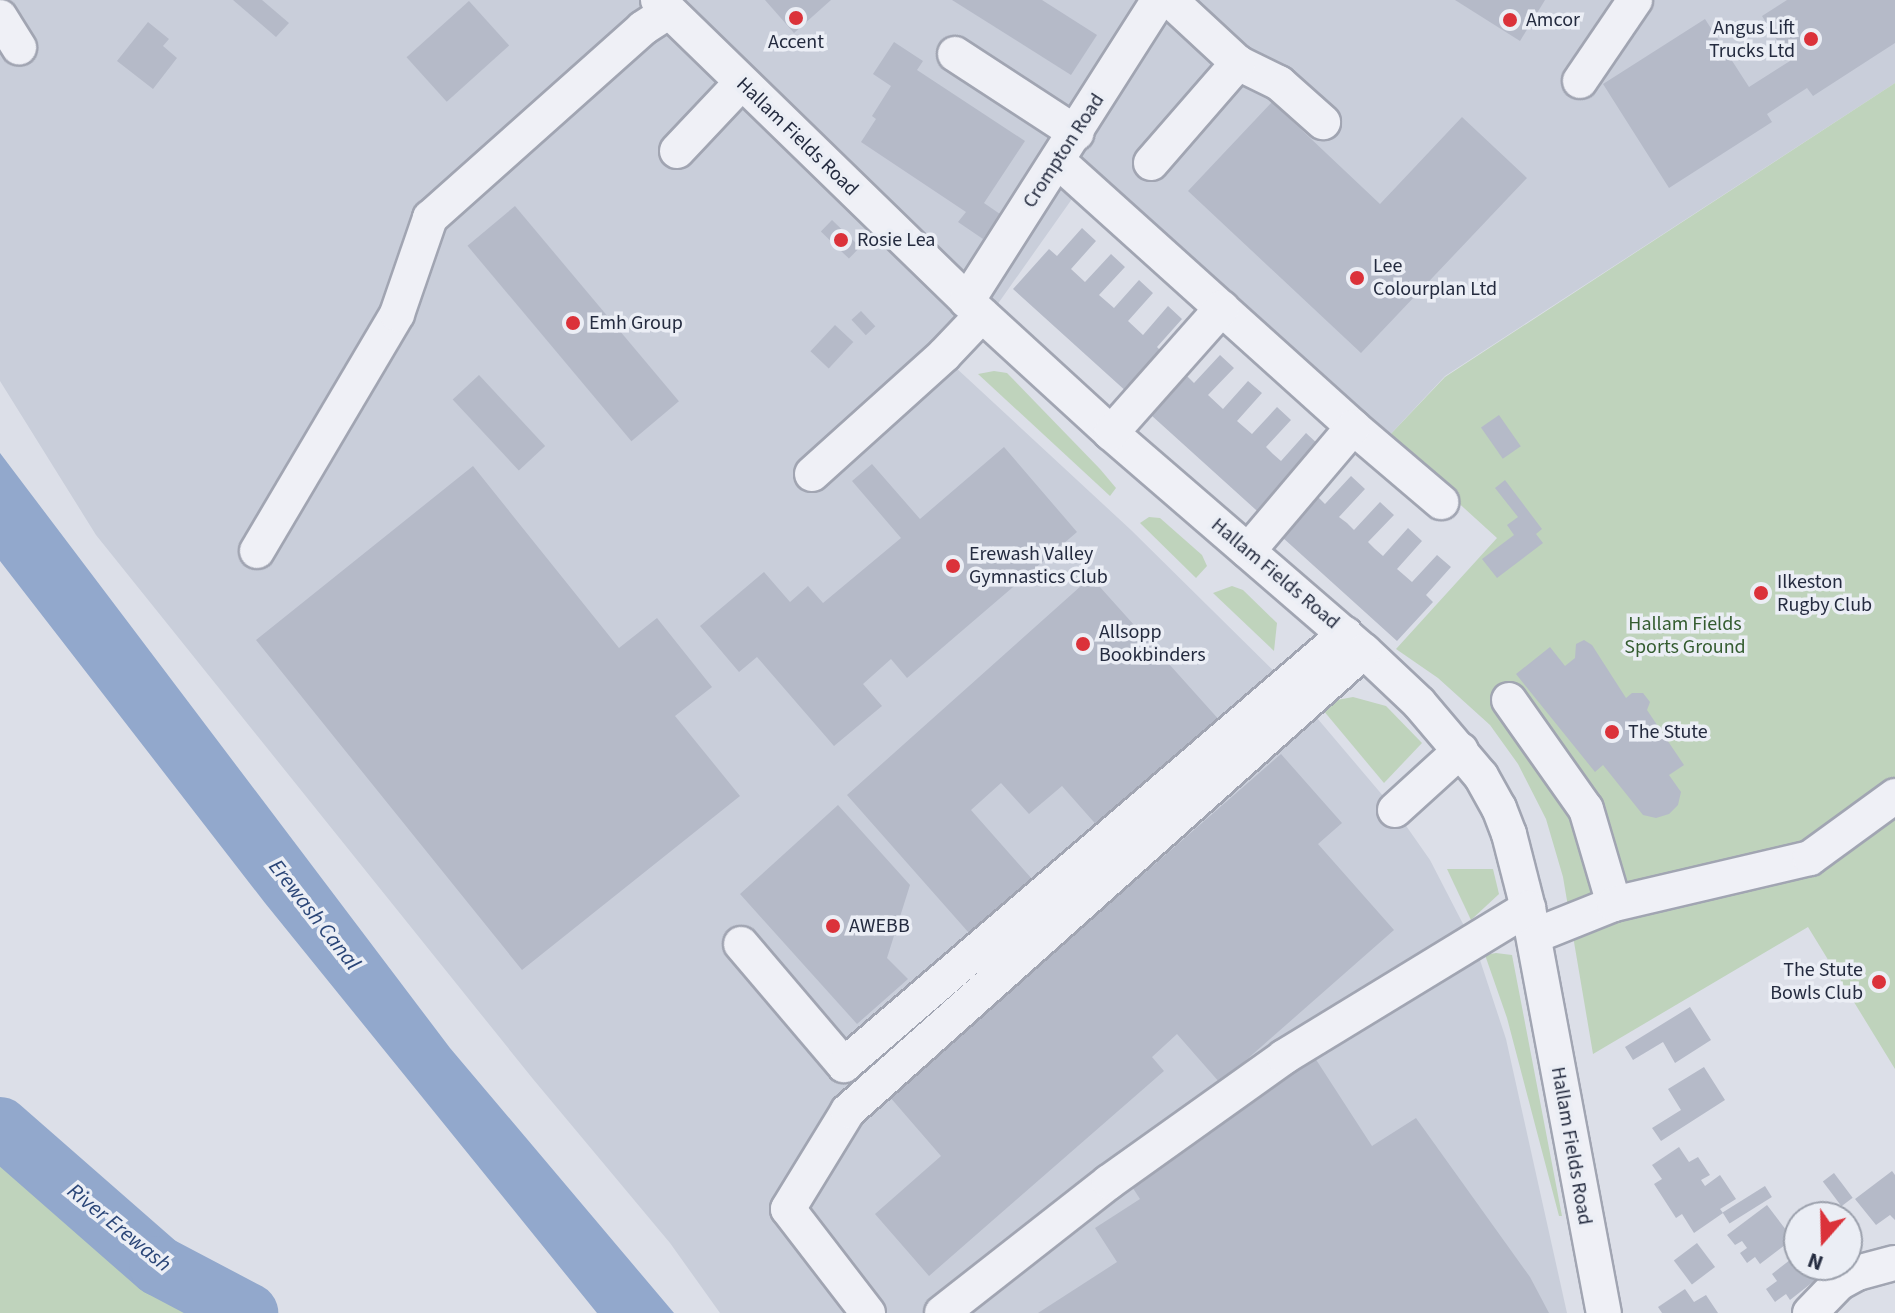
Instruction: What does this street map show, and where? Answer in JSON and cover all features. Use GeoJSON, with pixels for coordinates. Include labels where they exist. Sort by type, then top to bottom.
{"type":"FeatureCollection","features":[{"type":"Feature","properties":{"kind":"street","name":"Crompton Road"},"geometry":{"type":"LineString","coordinates":[[812,474],[944,355],[975,308],[1058,161],[1159,0]]}},
{"type":"Feature","properties":{"kind":"street"},"geometry":{"type":"LineString","coordinates":[[1170,0],[1238,63],[1279,83],[1323,122]]}},
{"type":"Feature","properties":{"kind":"street"},"geometry":{"type":"LineString","coordinates":[[1580,81],[1635,0]]}},
{"type":"Feature","properties":{"kind":"street"},"geometry":{"type":"LineString","coordinates":[[257,551],[397,314],[430,218],[643,28],[663,6]]}},
{"type":"Feature","properties":{"kind":"street","name":"Hallam Fields Road"},"geometry":{"type":"LineString","coordinates":[[663,6],[975,308],[1111,433],[1355,643],[1419,703],[1461,750],[1499,808],[1531,922],[1604,1313]]}},
{"type":"Feature","properties":{"kind":"street"},"geometry":{"type":"LineString","coordinates":[[0,17],[19,48]]}},
{"type":"Feature","properties":{"kind":"street"},"geometry":{"type":"LineString","coordinates":[[955,54],[1076,133]]}},
{"type":"Feature","properties":{"kind":"street"},"geometry":{"type":"LineString","coordinates":[[1151,163],[1238,63]]}},
{"type":"Feature","properties":{"kind":"street"},"geometry":{"type":"LineString","coordinates":[[677,151],[741,83]]}},
{"type":"Feature","properties":{"kind":"street"},"geometry":{"type":"LineString","coordinates":[[1058,161],[1353,427],[1441,502]]}},
{"type":"Feature","properties":{"kind":"street"},"geometry":{"type":"LineString","coordinates":[[1111,433],[1222,308]]}},
{"type":"Feature","properties":{"kind":"street"},"geometry":{"type":"LineString","coordinates":[[1248,551],[1353,427]]}},
{"type":"Feature","properties":{"kind":"street"},"geometry":{"type":"LineString","coordinates":[[741,944],[844,1065],[1355,643]]}},
{"type":"Feature","properties":{"kind":"street"},"geometry":{"type":"LineString","coordinates":[[868,1313],[788,1209],[848,1111],[1355,643]]}},
{"type":"Feature","properties":{"kind":"street"},"geometry":{"type":"LineString","coordinates":[[1509,700],[1586,809],[1614,904]]}},
{"type":"Feature","properties":{"kind":"street"},"geometry":{"type":"LineString","coordinates":[[1395,810],[1461,750]]}},
{"type":"Feature","properties":{"kind":"street"},"geometry":{"type":"LineString","coordinates":[[942,1313],[1109,1182],[1284,1057],[1531,922],[1810,858],[1895,796]]}},
{"type":"Feature","properties":{"kind":"street"},"geometry":{"type":"LineString","coordinates":[[1810,1313],[1839,1283],[1857,1273],[1895,1263]]}},
{"type":"Feature","properties":{"kind":"shaded area"},"geometry":{"type":"Polygon","coordinates":[[[0,0],[1895,0],[1895,83],[1445,376],[1387,438],[1091,172],[954,366],[1131,530],[1295,692],[1395,810],[1430,860],[1477,951],[1506,1039],[1567,1313],[720,1313],[670,1243],[533,1079],[96,535],[0,381],[0,0]]]}},
{"type":"Feature","properties":{"kind":"green space","name":"Hallam Fields Sports Ground"},"geometry":{"type":"Polygon","coordinates":[[[1895,83],[1895,1069],[1808,927],[1593,1054],[1563,877],[1546,819],[1518,764],[1490,725],[1438,678],[1396,649],[1497,538],[1387,438],[1445,377],[1895,83]]]}},
{"type":"Feature","properties":{"kind":"green space"},"geometry":{"type":"Polygon","coordinates":[[[994,371],[1007,373],[1100,469],[1116,488],[1110,496],[978,374],[994,371]]]}},
{"type":"Feature","properties":{"kind":"green space"},"geometry":{"type":"Polygon","coordinates":[[[1149,517],[1160,518],[1202,555],[1207,566],[1196,578],[1140,523],[1149,517]]]}},
{"type":"Feature","properties":{"kind":"green space"},"geometry":{"type":"Polygon","coordinates":[[[1232,586],[1243,590],[1277,623],[1274,651],[1213,593],[1232,586]]]}},
{"type":"Feature","properties":{"kind":"green space"},"geometry":{"type":"Polygon","coordinates":[[[1353,697],[1386,706],[1422,743],[1384,783],[1323,710],[1337,700],[1353,697]]]}},
{"type":"Feature","properties":{"kind":"green space"},"geometry":{"type":"Polygon","coordinates":[[[1447,869],[1493,869],[1499,894],[1471,920],[1447,869]]]}},
{"type":"Feature","properties":{"kind":"green space"},"geometry":{"type":"Polygon","coordinates":[[[1485,955],[1512,955],[1562,1216],[1559,1216],[1507,1018],[1485,955]]]}},
{"type":"Feature","properties":{"kind":"green space"},"geometry":{"type":"Polygon","coordinates":[[[0,1147],[147,1269],[220,1313],[0,1313],[0,1147]]]}},
{"type":"Feature","properties":{"kind":"water","name":"Erewash Canal"},"geometry":{"type":"Polygon","coordinates":[[[0,453],[450,1048],[674,1313],[597,1313],[265,903],[0,561],[0,453]]]}},
{"type":"Feature","properties":{"kind":"building"},"geometry":{"type":"Polygon","coordinates":[[[233,0],[262,0],[289,23],[276,37],[233,0]]]}},
{"type":"Feature","properties":{"kind":"building","name":"Accent"},"geometry":{"type":"Polygon","coordinates":[[[765,0],[831,0],[794,33],[765,0]]]}},
{"type":"Feature","properties":{"kind":"building"},"geometry":{"type":"Polygon","coordinates":[[[952,0],[1042,0],[1097,35],[1071,75],[952,0]]]}},
{"type":"Feature","properties":{"kind":"building","name":"Amcor"},"geometry":{"type":"Polygon","coordinates":[[[1455,0],[1545,0],[1520,41],[1455,0]]]}},
{"type":"Feature","properties":{"kind":"building"},"geometry":{"type":"Polygon","coordinates":[[[1787,0],[1895,0],[1895,43],[1813,96],[1807,88],[1767,114],[1772,122],[1669,188],[1603,84],[1705,19],[1749,87],[1790,61],[1762,16],[1787,0]]]}},
{"type":"Feature","properties":{"kind":"building"},"geometry":{"type":"Polygon","coordinates":[[[469,1],[509,46],[447,102],[407,57],[469,1]]]}},
{"type":"Feature","properties":{"kind":"building"},"geometry":{"type":"Polygon","coordinates":[[[148,22],[169,39],[163,46],[177,58],[153,89],[117,61],[148,22]]]}},
{"type":"Feature","properties":{"kind":"building"},"geometry":{"type":"Polygon","coordinates":[[[894,42],[923,61],[917,70],[1025,141],[984,203],[1000,214],[983,239],[958,222],[966,212],[861,142],[876,119],[872,116],[891,86],[873,74],[894,42]]]}},
{"type":"Feature","properties":{"kind":"building","name":"Lee Colourplan Ltd"},"geometry":{"type":"Polygon","coordinates":[[[1272,102],[1380,204],[1462,117],[1527,178],[1361,353],[1188,191],[1272,102]]]}},
{"type":"Feature","properties":{"kind":"building","name":"Emh Group"},"geometry":{"type":"Polygon","coordinates":[[[515,206],[679,401],[631,441],[468,246],[515,206]]]}},
{"type":"Feature","properties":{"kind":"building","name":"Rosie Lea"},"geometry":{"type":"Polygon","coordinates":[[[832,220],[860,247],[849,259],[821,232],[832,220]]]}},
{"type":"Feature","properties":{"kind":"building"},"geometry":{"type":"Polygon","coordinates":[[[1082,228],[1096,241],[1071,269],[1085,282],[1111,254],[1125,267],[1099,295],[1114,308],[1139,280],[1153,293],[1128,321],[1143,335],[1168,306],[1182,319],[1157,347],[1164,354],[1128,393],[1013,289],[1049,249],[1057,256],[1082,228]]]}},
{"type":"Feature","properties":{"kind":"building"},"geometry":{"type":"Polygon","coordinates":[[[861,311],[875,326],[866,335],[851,320],[861,311]]]}},
{"type":"Feature","properties":{"kind":"building"},"geometry":{"type":"Polygon","coordinates":[[[835,325],[853,342],[829,368],[810,351],[835,325]]]}},
{"type":"Feature","properties":{"kind":"building"},"geometry":{"type":"Polygon","coordinates":[[[1220,355],[1234,368],[1208,395],[1223,409],[1248,381],[1262,393],[1237,421],[1252,434],[1277,407],[1291,420],[1266,447],[1273,454],[1281,461],[1306,433],[1320,446],[1266,519],[1151,415],[1187,376],[1194,383],[1220,355]]]}},
{"type":"Feature","properties":{"kind":"building"},"geometry":{"type":"Polygon","coordinates":[[[479,375],[545,446],[519,470],[453,400],[479,375]]]}},
{"type":"Feature","properties":{"kind":"building"},"geometry":{"type":"Polygon","coordinates":[[[1499,415],[1521,446],[1503,459],[1481,428],[1499,415]]]}},
{"type":"Feature","properties":{"kind":"building","name":"Erewash Valley Gymnastics Club"},"geometry":{"type":"Polygon","coordinates":[[[1004,447],[1077,532],[907,678],[891,659],[863,684],[882,706],[834,746],[757,657],[739,672],[700,626],[764,572],[790,602],[808,586],[823,603],[901,538],[852,481],[872,464],[920,519],[1004,447]]]}},
{"type":"Feature","properties":{"kind":"building"},"geometry":{"type":"Polygon","coordinates":[[[473,466],[619,648],[657,618],[712,687],[675,716],[740,796],[522,970],[256,640],[473,466]]]}},
{"type":"Feature","properties":{"kind":"building"},"geometry":{"type":"Polygon","coordinates":[[[1351,476],[1365,489],[1339,517],[1354,530],[1380,502],[1394,515],[1368,542],[1375,549],[1383,556],[1408,528],[1422,541],[1397,569],[1412,582],[1437,555],[1451,567],[1426,595],[1433,602],[1397,641],[1282,537],[1318,497],[1325,504],[1351,476]]]}},
{"type":"Feature","properties":{"kind":"building"},"geometry":{"type":"Polygon","coordinates":[[[1505,480],[1542,529],[1536,534],[1543,543],[1497,578],[1482,559],[1514,535],[1507,525],[1518,517],[1495,488],[1505,480]]]}},
{"type":"Feature","properties":{"kind":"building","name":"Allsopp Bookbinders"},"geometry":{"type":"Polygon","coordinates":[[[1091,577],[1221,722],[1100,829],[1062,786],[1029,814],[1001,783],[971,810],[1032,879],[969,933],[847,795],[1091,577]]]}},
{"type":"Feature","properties":{"kind":"building","name":"The Stute"},"geometry":{"type":"Polygon","coordinates":[[[1584,640],[1592,645],[1626,698],[1632,693],[1643,693],[1650,702],[1647,710],[1684,765],[1669,775],[1681,792],[1678,805],[1669,814],[1656,818],[1643,815],[1603,765],[1595,772],[1516,674],[1550,647],[1565,666],[1575,658],[1576,644],[1584,640]]]}},
{"type":"Feature","properties":{"kind":"building"},"geometry":{"type":"Polygon","coordinates":[[[1281,754],[1342,823],[1318,844],[1394,930],[1220,1083],[1177,1034],[1152,1057],[1164,1071],[929,1276],[875,1214],[941,1156],[889,1096],[1281,754]]]}},
{"type":"Feature","properties":{"kind":"building","name":"AWEBB"},"geometry":{"type":"Polygon","coordinates":[[[838,805],[910,885],[887,958],[908,979],[857,1024],[740,894],[838,805]]]}},
{"type":"Feature","properties":{"kind":"building"},"geometry":{"type":"Polygon","coordinates":[[[1690,1007],[1711,1040],[1675,1063],[1663,1042],[1633,1060],[1625,1047],[1690,1007]]]}},
{"type":"Feature","properties":{"kind":"building"},"geometry":{"type":"Polygon","coordinates":[[[1315,1058],[1372,1146],[1416,1118],[1530,1277],[1549,1313],[1038,1313],[1117,1262],[1095,1228],[1140,1199],[1127,1179],[1315,1058]]]}},
{"type":"Feature","properties":{"kind":"building"},"geometry":{"type":"Polygon","coordinates":[[[1704,1067],[1725,1100],[1661,1141],[1652,1128],[1681,1110],[1668,1089],[1704,1067]]]}},
{"type":"Feature","properties":{"kind":"building"},"geometry":{"type":"Polygon","coordinates":[[[1679,1147],[1689,1162],[1698,1157],[1710,1175],[1701,1180],[1705,1186],[1720,1175],[1736,1199],[1720,1209],[1723,1213],[1694,1233],[1682,1214],[1676,1218],[1654,1184],[1662,1179],[1652,1165],[1679,1147]]]}},
{"type":"Feature","properties":{"kind":"building"},"geometry":{"type":"Polygon","coordinates":[[[1892,1171],[1895,1175],[1895,1220],[1890,1215],[1876,1225],[1863,1209],[1863,1201],[1855,1199],[1892,1171]]]}},
{"type":"Feature","properties":{"kind":"building"},"geometry":{"type":"Polygon","coordinates":[[[1834,1173],[1853,1198],[1838,1201],[1823,1181],[1834,1173]]]}},
{"type":"Feature","properties":{"kind":"building"},"geometry":{"type":"Polygon","coordinates":[[[1765,1186],[1772,1197],[1729,1224],[1723,1212],[1765,1186]]]}},
{"type":"Feature","properties":{"kind":"building"},"geometry":{"type":"Polygon","coordinates":[[[1767,1205],[1783,1226],[1783,1247],[1760,1264],[1755,1257],[1747,1263],[1740,1253],[1747,1248],[1742,1241],[1735,1245],[1727,1235],[1767,1205]]]}},
{"type":"Feature","properties":{"kind":"building"},"geometry":{"type":"Polygon","coordinates":[[[1697,1243],[1715,1267],[1692,1284],[1674,1260],[1697,1243]]]}},
{"type":"Feature","properties":{"kind":"building"},"geometry":{"type":"Polygon","coordinates":[[[1783,1265],[1783,1281],[1814,1281],[1790,1300],[1786,1294],[1775,1302],[1766,1289],[1777,1281],[1772,1274],[1783,1265]]]}},
{"type":"Feature","properties":{"kind":"building"},"geometry":{"type":"Polygon","coordinates":[[[1685,1289],[1694,1302],[1706,1295],[1718,1313],[1662,1313],[1658,1307],[1685,1289]]]}},
{"type":"Feature","properties":{"kind":"waterway","name":"River Erewash"},"geometry":{"type":"LineString","coordinates":[[0,1127],[159,1266],[248,1313]]}},
{"type":"Feature","properties":{"kind":"place","name":"Accent"},"geometry":{"type":"Point","coordinates":[796,18]}},
{"type":"Feature","properties":{"kind":"place","name":"Amcor"},"geometry":{"type":"Point","coordinates":[1510,20]}},
{"type":"Feature","properties":{"kind":"place","name":"Angus Lift Trucks Ltd"},"geometry":{"type":"Point","coordinates":[1811,39]}},
{"type":"Feature","properties":{"kind":"place","name":"Rosie Lea"},"geometry":{"type":"Point","coordinates":[841,240]}},
{"type":"Feature","properties":{"kind":"place","name":"Lee Colourplan Ltd"},"geometry":{"type":"Point","coordinates":[1357,278]}},
{"type":"Feature","properties":{"kind":"place","name":"Emh Group"},"geometry":{"type":"Point","coordinates":[573,323]}},
{"type":"Feature","properties":{"kind":"place","name":"Erewash Valley Gymnastics Club"},"geometry":{"type":"Point","coordinates":[953,566]}},
{"type":"Feature","properties":{"kind":"place","name":"Ilkeston Rugby Club"},"geometry":{"type":"Point","coordinates":[1761,593]}},
{"type":"Feature","properties":{"kind":"place","name":"Allsopp Bookbinders"},"geometry":{"type":"Point","coordinates":[1083,644]}},
{"type":"Feature","properties":{"kind":"place","name":"The Stute"},"geometry":{"type":"Point","coordinates":[1612,732]}},
{"type":"Feature","properties":{"kind":"place","name":"AWEBB"},"geometry":{"type":"Point","coordinates":[833,926]}},
{"type":"Feature","properties":{"kind":"place","name":"The Stute Bowls Club"},"geometry":{"type":"Point","coordinates":[1879,982]}}]}
